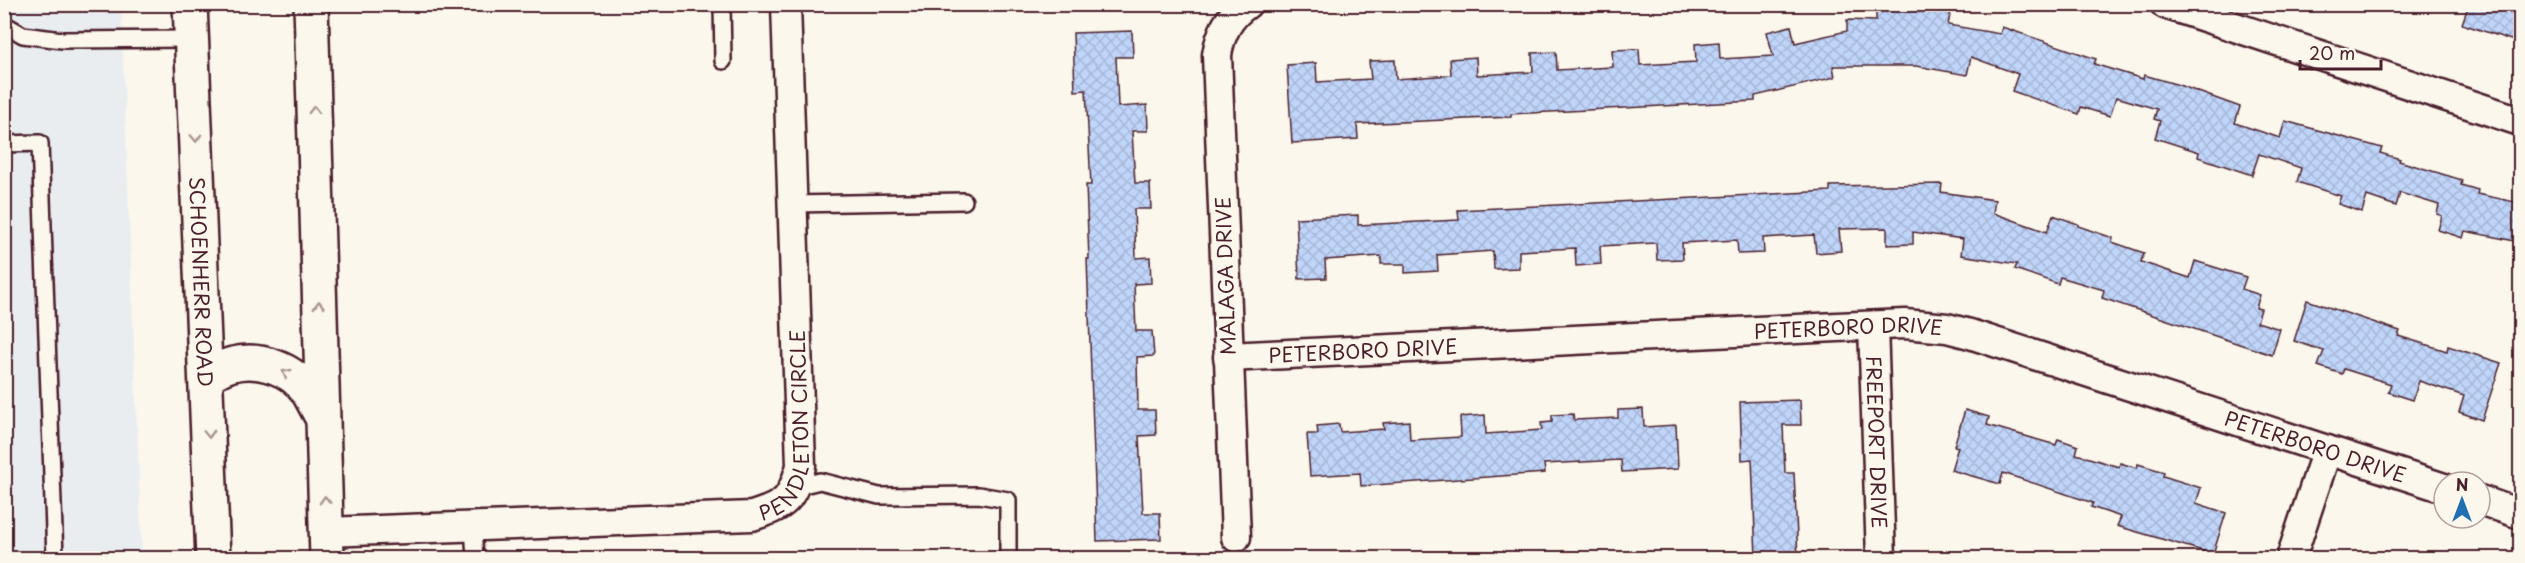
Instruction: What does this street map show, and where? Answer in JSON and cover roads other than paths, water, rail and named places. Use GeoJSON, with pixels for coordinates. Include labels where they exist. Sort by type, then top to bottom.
{"type":"FeatureCollection","features":[{"type":"Feature","properties":{"kind":"main road","name":"SCHOENHERR ROAD"},"geometry":{"type":"LineString","coordinates":[[190,4],[213,558]]}},
{"type":"Feature","properties":{"kind":"main road"},"geometry":{"type":"LineString","coordinates":[[311,4],[326,545]]}},
{"type":"Feature","properties":{"kind":"main road"},"geometry":{"type":"LineString","coordinates":[[207,375],[232,364],[249,362],[270,365],[290,375],[307,390],[322,418]]}},
{"type":"Feature","properties":{"kind":"street","name":"PENDLETON CIRCLE"},"geometry":{"type":"LineString","coordinates":[[326,545],[473,527],[752,516],[776,509],[794,492],[801,466],[786,4]]}},
{"type":"Feature","properties":{"kind":"street"},"geometry":{"type":"LineString","coordinates":[[2165,4],[2520,121]]}},
{"type":"Feature","properties":{"kind":"street","name":"MALAGA DRIVE"},"geometry":{"type":"LineString","coordinates":[[1236,537],[1217,55],[1219,40],[1239,11]]}},
{"type":"Feature","properties":{"kind":"street","name":"PETERBORO DRIVE"},"geometry":{"type":"LineString","coordinates":[[1228,357],[1873,326],[1925,326],[1970,334],[2432,484]]}},
{"type":"Feature","properties":{"kind":"street","name":"FREEPORT DRIVE"},"geometry":{"type":"LineString","coordinates":[[1873,326],[1881,558]]}},
{"type":"Feature","properties":{"kind":"street"},"geometry":{"type":"LineString","coordinates":[[2291,558],[2327,450]]}},
{"type":"Feature","properties":{"kind":"street"},"geometry":{"type":"LineString","coordinates":[[2492,504],[2520,514]]}},
{"type":"Feature","properties":{"kind":"lane"},"geometry":{"type":"LineString","coordinates":[[722,4],[723,61]]}},
{"type":"Feature","properties":{"kind":"lane"},"geometry":{"type":"LineString","coordinates":[[4,24],[23,35],[62,40],[192,39]]}},
{"type":"Feature","properties":{"kind":"lane"},"geometry":{"type":"LineString","coordinates":[[4,144],[40,143],[56,558]]}},
{"type":"Feature","properties":{"kind":"lane"},"geometry":{"type":"LineString","coordinates":[[792,204],[964,201]]}},
{"type":"Feature","properties":{"kind":"lane"},"geometry":{"type":"LineString","coordinates":[[795,487],[820,481],[879,496],[979,495],[1008,500],[1008,558]]}},
{"type":"Feature","properties":{"kind":"lane"},"geometry":{"type":"LineString","coordinates":[[473,527],[475,558]]}}]}
